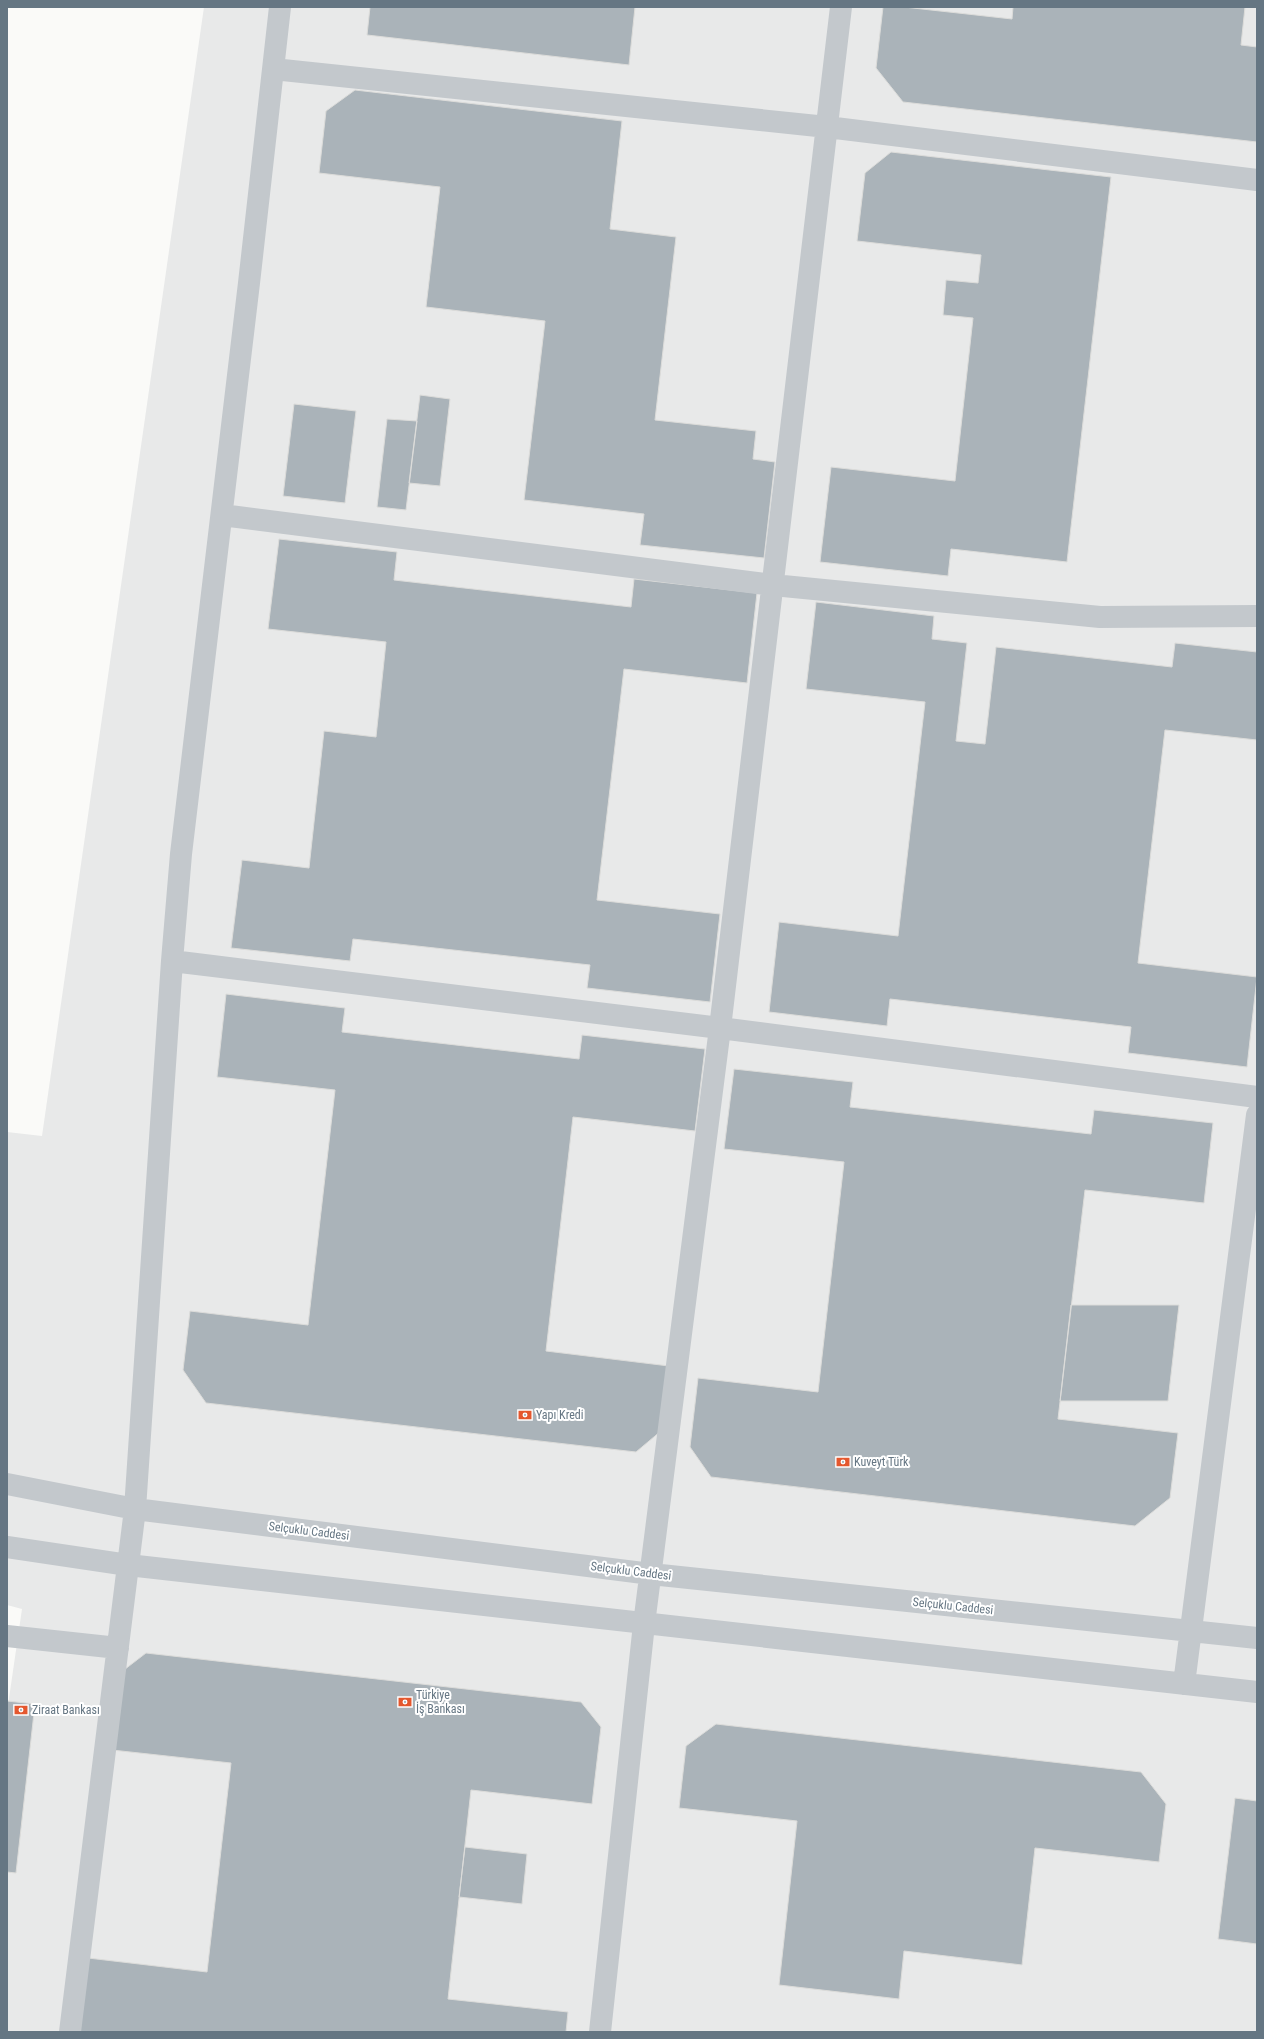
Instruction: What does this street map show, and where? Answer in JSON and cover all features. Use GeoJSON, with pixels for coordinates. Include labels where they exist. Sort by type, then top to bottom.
{"type":"FeatureCollection","features":[{"type":"Feature","properties":{"kind":"street"},"geometry":{"type":"LineString","coordinates":[[70,2032],[135,1509],[172,961],[181,854],[222,515],[280,7]]}},
{"type":"Feature","properties":{"kind":"street"},"geometry":{"type":"LineString","coordinates":[[600,2032],[644,1624],[720,1028],[841,7]]}},
{"type":"Feature","properties":{"kind":"street"},"geometry":{"type":"LineString","coordinates":[[273,70],[827,127],[1257,180]]}},
{"type":"Feature","properties":{"kind":"street"},"geometry":{"type":"LineString","coordinates":[[222,515],[773,585],[1100,617],[1257,616]]}},
{"type":"Feature","properties":{"kind":"street"},"geometry":{"type":"LineString","coordinates":[[172,961],[720,1028],[1257,1097]]}},
{"type":"Feature","properties":{"kind":"street"},"geometry":{"type":"LineString","coordinates":[[1184,1684],[1257,1115]]}},
{"type":"Feature","properties":{"kind":"street","name":"Selçuklu Caddesi"},"geometry":{"type":"LineString","coordinates":[[7,1484],[135,1509],[651,1574],[1257,1638]]}},
{"type":"Feature","properties":{"kind":"street"},"geometry":{"type":"LineString","coordinates":[[7,1547],[128,1565],[1257,1692]]}},
{"type":"Feature","properties":{"kind":"street"},"geometry":{"type":"LineString","coordinates":[[7,1636],[118,1648]]}},
{"type":"Feature","properties":{"kind":"shaded area"},"geometry":{"type":"Polygon","coordinates":[[[204,7],[1257,7],[1257,2032],[7,2032],[7,1712],[22,1609],[7,1605],[7,1132],[42,1136],[204,7]]]}},
{"type":"Feature","properties":{"kind":"building"},"geometry":{"type":"Polygon","coordinates":[[[370,7],[635,7],[629,65],[367,35],[370,7]]]}},
{"type":"Feature","properties":{"kind":"building"},"geometry":{"type":"Polygon","coordinates":[[[883,7],[904,7],[1012,19],[1013,7],[1245,7],[1241,45],[1257,47],[1257,142],[903,102],[876,68],[883,7]]]}},
{"type":"Feature","properties":{"kind":"building"},"geometry":{"type":"Polygon","coordinates":[[[355,90],[622,121],[610,229],[676,237],[655,420],[756,431],[753,459],[775,462],[764,558],[640,545],[644,514],[524,500],[545,321],[426,307],[440,187],[319,173],[326,111],[355,90]]]}},
{"type":"Feature","properties":{"kind":"building"},"geometry":{"type":"Polygon","coordinates":[[[891,152],[1111,177],[1067,562],[951,549],[948,576],[820,562],[831,467],[955,481],[973,318],[943,315],[946,280],[978,283],[981,255],[857,241],[865,173],[891,152]]]}},
{"type":"Feature","properties":{"kind":"building"},"geometry":{"type":"Polygon","coordinates":[[[420,395],[450,399],[440,486],[409,483],[420,395]]]}},
{"type":"Feature","properties":{"kind":"building"},"geometry":{"type":"Polygon","coordinates":[[[294,404],[356,411],[345,503],[283,496],[294,404]]]}},
{"type":"Feature","properties":{"kind":"building"},"geometry":{"type":"Polygon","coordinates":[[[387,419],[417,421],[406,510],[377,507],[387,419]]]}},
{"type":"Feature","properties":{"kind":"building"},"geometry":{"type":"Polygon","coordinates":[[[279,539],[397,552],[394,580],[631,607],[634,579],[757,593],[747,683],[624,669],[597,900],[720,914],[710,1002],[587,988],[590,965],[353,939],[350,961],[231,948],[242,860],[309,868],[324,731],[376,737],[386,642],[268,629],[279,539]]]}},
{"type":"Feature","properties":{"kind":"building"},"geometry":{"type":"Polygon","coordinates":[[[816,602],[934,616],[932,639],[967,643],[956,741],[985,744],[996,647],[1172,667],[1175,643],[1257,652],[1257,740],[1165,730],[1138,963],[1257,977],[1247,1067],[1128,1053],[1131,1027],[890,999],[887,1026],[769,1012],[779,922],[898,936],[925,702],[806,689],[816,602]]]}},
{"type":"Feature","properties":{"kind":"building"},"geometry":{"type":"Polygon","coordinates":[[[226,994],[345,1008],[342,1032],[579,1059],[582,1035],[705,1049],[695,1131],[573,1117],[546,1351],[669,1366],[661,1431],[636,1452],[206,1403],[183,1370],[190,1311],[308,1325],[335,1090],[217,1077],[226,994]]]}},
{"type":"Feature","properties":{"kind":"building"},"geometry":{"type":"Polygon","coordinates":[[[734,1069],[853,1082],[850,1107],[1091,1134],[1094,1110],[1213,1123],[1204,1203],[1085,1190],[1058,1419],[1178,1433],[1170,1498],[1135,1526],[711,1477],[690,1447],[698,1378],[818,1392],[844,1162],[724,1149],[734,1069]]]}},
{"type":"Feature","properties":{"kind":"building"},"geometry":{"type":"Polygon","coordinates":[[[1071,1305],[1179,1305],[1168,1401],[1060,1401],[1071,1305]]]}},
{"type":"Feature","properties":{"kind":"building"},"geometry":{"type":"Polygon","coordinates":[[[146,1653],[581,1702],[601,1727],[592,1804],[471,1790],[448,1999],[568,2012],[566,2032],[80,2032],[88,1958],[207,1972],[231,1763],[112,1750],[120,1673],[146,1653]]]}},
{"type":"Feature","properties":{"kind":"building"},"geometry":{"type":"Polygon","coordinates":[[[7,1701],[35,1704],[16,1873],[7,1872],[7,1701]]]}},
{"type":"Feature","properties":{"kind":"building"},"geometry":{"type":"Polygon","coordinates":[[[716,1724],[1141,1772],[1166,1804],[1159,1862],[1035,1848],[1022,1965],[904,1951],[899,1999],[779,1985],[797,1821],[679,1808],[686,1746],[716,1724]]]}},
{"type":"Feature","properties":{"kind":"building"},"geometry":{"type":"Polygon","coordinates":[[[1235,1798],[1257,1801],[1257,1944],[1218,1939],[1235,1798]]]}},
{"type":"Feature","properties":{"kind":"building"},"geometry":{"type":"Polygon","coordinates":[[[465,1847],[527,1854],[522,1904],[459,1897],[465,1847]]]}},
{"type":"Feature","properties":{"kind":"place","name":"Yapı Kredi"},"geometry":{"type":"Point","coordinates":[525,1415]}},
{"type":"Feature","properties":{"kind":"place","name":"Kuveyt Türk"},"geometry":{"type":"Point","coordinates":[843,1462]}},
{"type":"Feature","properties":{"kind":"place","name":"Türkiye İş Bankası"},"geometry":{"type":"Point","coordinates":[405,1702]}},
{"type":"Feature","properties":{"kind":"place","name":"Ziraat Bankası"},"geometry":{"type":"Point","coordinates":[21,1710]}}]}
